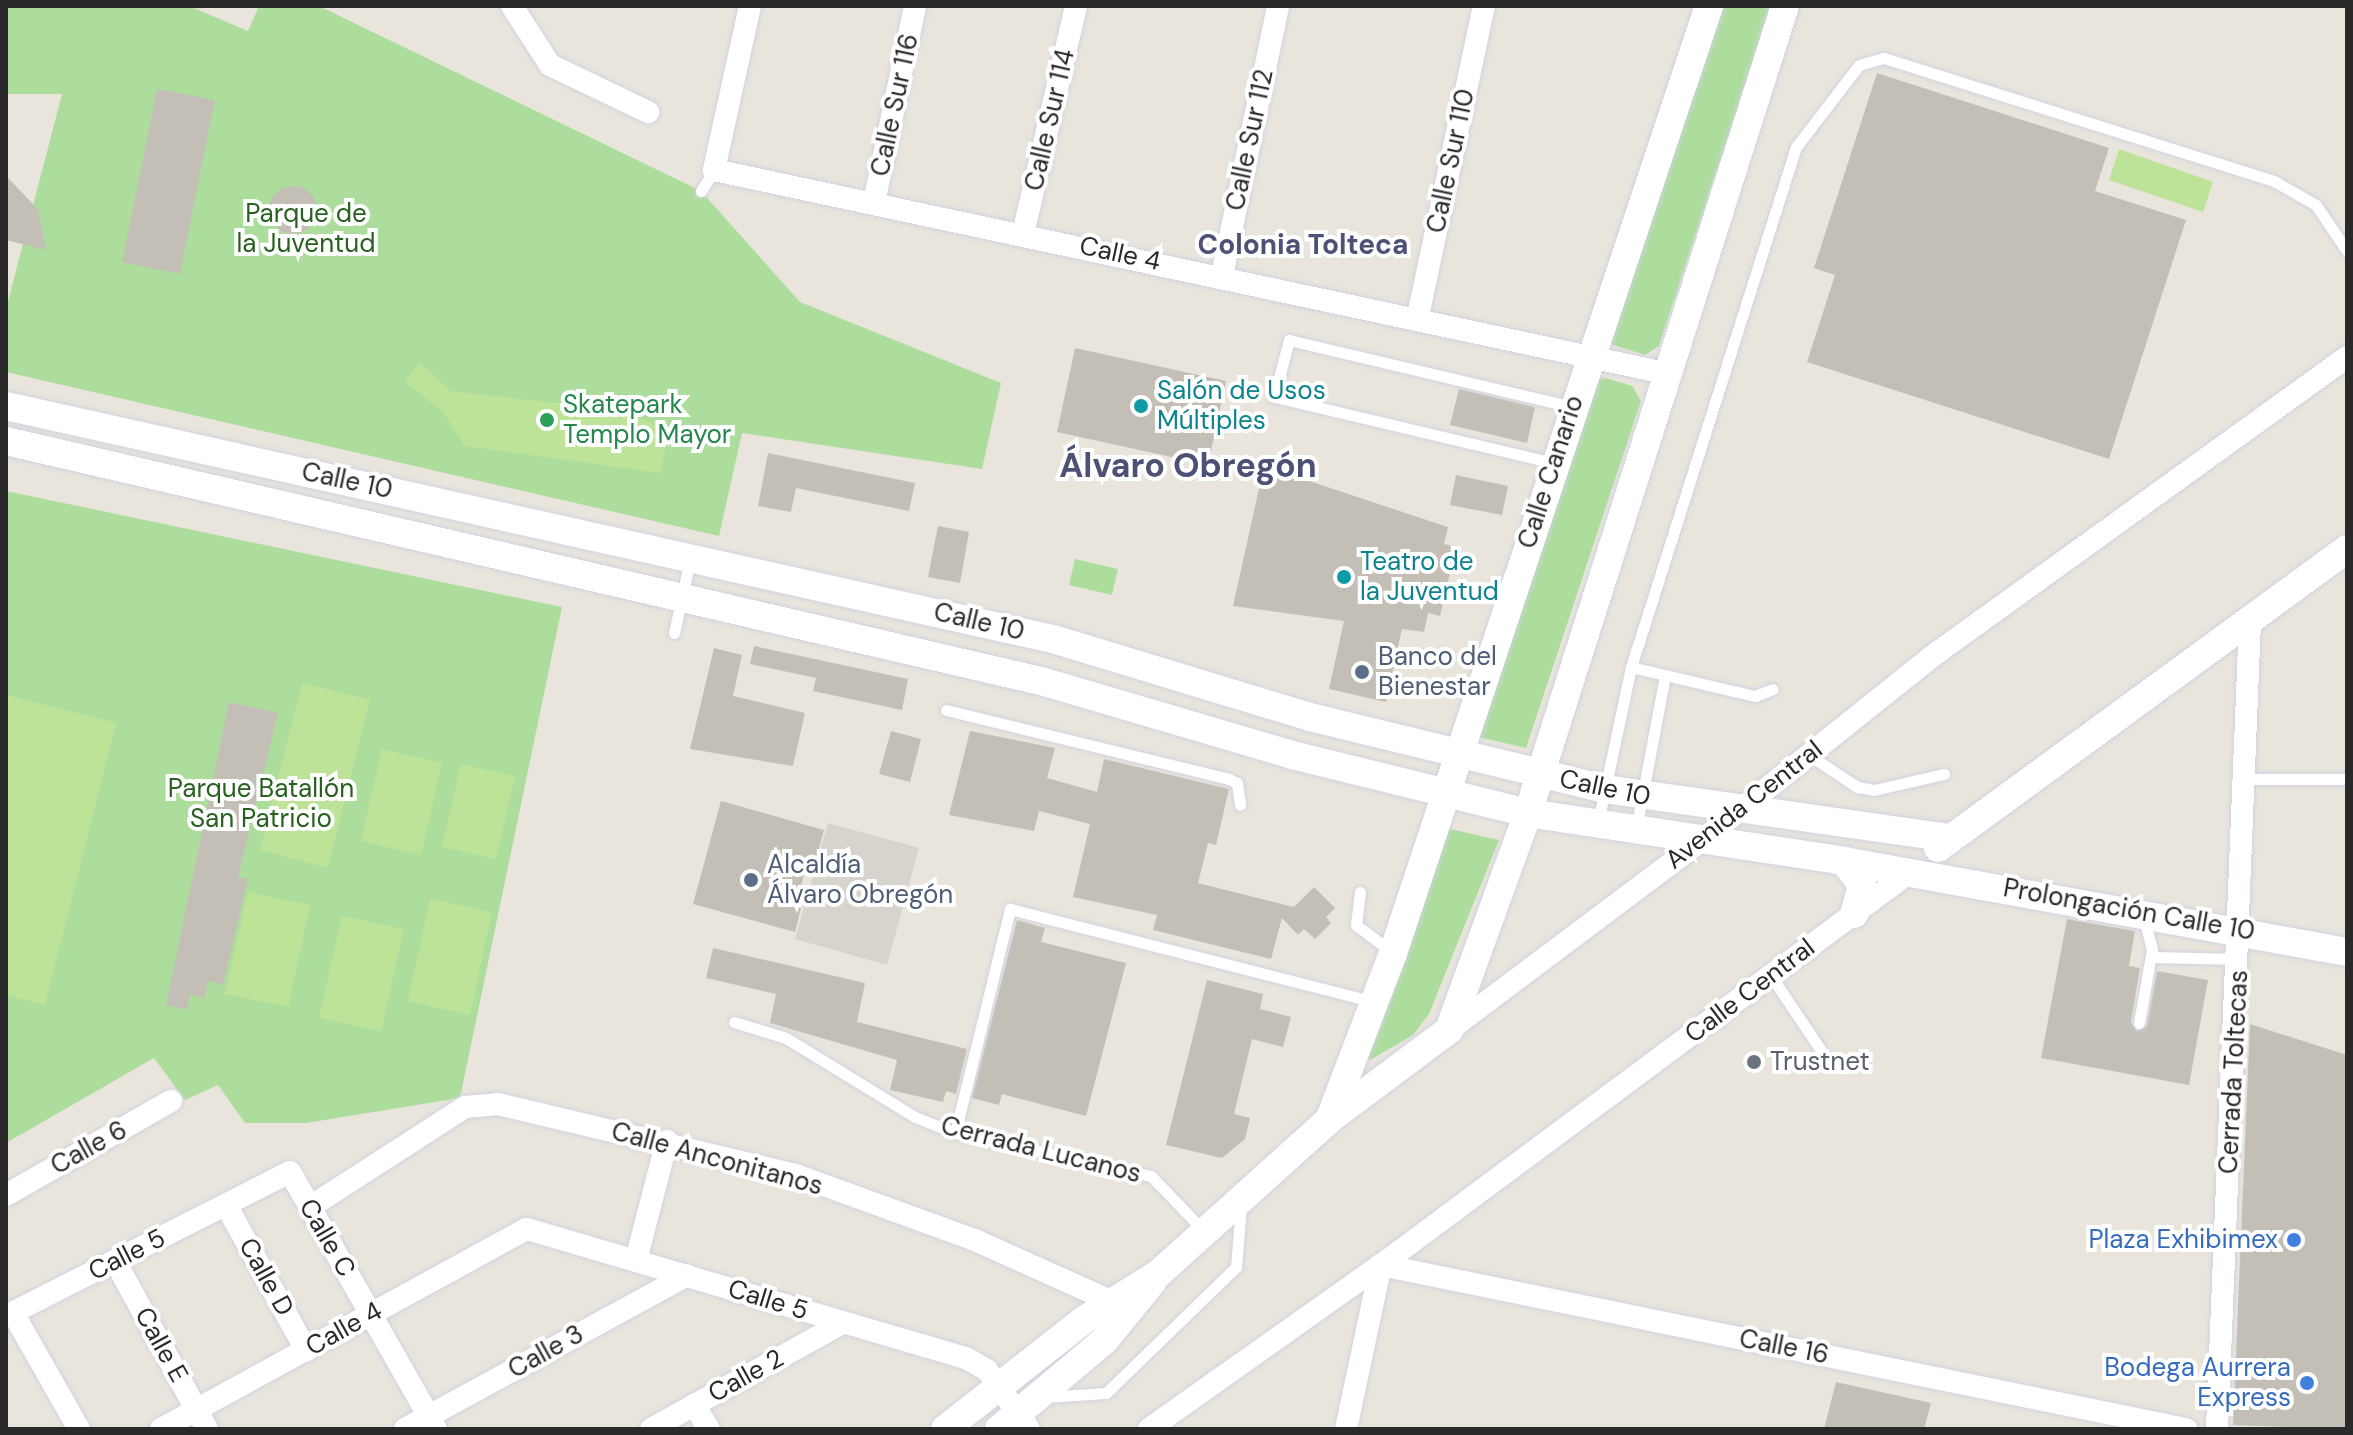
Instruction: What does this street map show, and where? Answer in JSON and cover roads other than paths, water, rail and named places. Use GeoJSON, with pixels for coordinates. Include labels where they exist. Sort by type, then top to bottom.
{"type":"FeatureCollection","features":[{"type":"Feature","properties":{"kind":"street"},"geometry":{"type":"LineString","coordinates":[[512,6],[550,65],[648,112]]}},
{"type":"Feature","properties":{"kind":"street"},"geometry":{"type":"LineString","coordinates":[[714,170],[750,6]]}},
{"type":"Feature","properties":{"kind":"street","name":"Calle Sur 116"},"geometry":{"type":"LineString","coordinates":[[874,203],[915,6]]}},
{"type":"Feature","properties":{"kind":"street","name":"Calle Sur 114"},"geometry":{"type":"LineString","coordinates":[[1023,234],[1076,6]]}},
{"type":"Feature","properties":{"kind":"street","name":"Calle Sur 112"},"geometry":{"type":"LineString","coordinates":[[1222,275],[1278,6]]}},
{"type":"Feature","properties":{"kind":"street","name":"Calle Sur 110"},"geometry":{"type":"LineString","coordinates":[[1418,316],[1484,6]]}},
{"type":"Feature","properties":{"kind":"street","name":"Calle Canario"},"geometry":{"type":"LineString","coordinates":[[1330,1119],[1393,953],[1572,407],[1709,6]]}},
{"type":"Feature","properties":{"kind":"street"},"geometry":{"type":"LineString","coordinates":[[1449,1030],[1528,813],[1665,373],[1785,6]]}},
{"type":"Feature","properties":{"kind":"street","name":"Calle 4"},"geometry":{"type":"LineString","coordinates":[[714,170],[1418,316],[1665,373]]}},
{"type":"Feature","properties":{"kind":"street","name":"Avenida Central"},"geometry":{"type":"LineString","coordinates":[[1015,1424],[1122,1306],[1241,1205],[1330,1119],[1701,841],[1934,655],[2347,357]]}},
{"type":"Feature","properties":{"kind":"street","name":"Calle 10"},"geometry":{"type":"LineString","coordinates":[[6,406],[1053,639],[1458,755],[1540,775],[1642,797],[1950,838]]}},
{"type":"Feature","properties":{"kind":"street","name":"Calle 10"},"geometry":{"type":"LineString","coordinates":[[6,441],[1041,681],[1446,794],[1528,813],[1635,832],[1910,872]]}},
{"type":"Feature","properties":{"kind":"street","name":"Calle Central"},"geometry":{"type":"LineString","coordinates":[[1149,1429],[1381,1265],[1910,872],[1950,838],[2347,549]]}},
{"type":"Feature","properties":{"kind":"street","name":"Cerrada Toltecas"},"geometry":{"type":"LineString","coordinates":[[2217,1429],[2239,959],[2250,620]]}},
{"type":"Feature","properties":{"kind":"street"},"geometry":{"type":"LineString","coordinates":[[1844,861],[1862,885],[1854,914]]}},
{"type":"Feature","properties":{"kind":"street","name":"Prolongación Calle 10"},"geometry":{"type":"LineString","coordinates":[[1910,872],[2240,929],[2347,952]]}},
{"type":"Feature","properties":{"kind":"street","name":"Calle 6"},"geometry":{"type":"LineString","coordinates":[[6,1195],[171,1101]]}},
{"type":"Feature","properties":{"kind":"street","name":"Calle Anconitanos"},"geometry":{"type":"LineString","coordinates":[[310,1207],[465,1107],[482,1104],[667,1141],[796,1175],[1122,1306]]}},
{"type":"Feature","properties":{"kind":"street"},"geometry":{"type":"LineString","coordinates":[[636,1260],[667,1141]]}},
{"type":"Feature","properties":{"kind":"street","name":"Calle C"},"geometry":{"type":"LineString","coordinates":[[290,1172],[432,1423]]}},
{"type":"Feature","properties":{"kind":"street","name":"Calle 5"},"geometry":{"type":"LineString","coordinates":[[10,1315],[290,1172]]}},
{"type":"Feature","properties":{"kind":"street","name":"Calle D"},"geometry":{"type":"LineString","coordinates":[[226,1205],[306,1350]]}},
{"type":"Feature","properties":{"kind":"street","name":"Calle 4"},"geometry":{"type":"LineString","coordinates":[[161,1429],[202,1419],[306,1350],[527,1229]]}},
{"type":"Feature","properties":{"kind":"street","name":"Calle 5"},"geometry":{"type":"LineString","coordinates":[[527,1229],[966,1358],[999,1387],[1015,1424]]}},
{"type":"Feature","properties":{"kind":"street","name":"Calle E"},"geometry":{"type":"LineString","coordinates":[[115,1261],[202,1419]]}},
{"type":"Feature","properties":{"kind":"street"},"geometry":{"type":"LineString","coordinates":[[1346,1429],[1381,1265]]}},
{"type":"Feature","properties":{"kind":"street","name":"Calle 16"},"geometry":{"type":"LineString","coordinates":[[1381,1265],[2186,1429]]}},
{"type":"Feature","properties":{"kind":"street","name":"Calle 3"},"geometry":{"type":"LineString","coordinates":[[405,1429],[432,1423],[687,1275]]}},
{"type":"Feature","properties":{"kind":"street","name":"Avenida Central"},"geometry":{"type":"LineString","coordinates":[[945,1429],[999,1387],[1122,1306]]}},
{"type":"Feature","properties":{"kind":"street"},"geometry":{"type":"LineString","coordinates":[[10,1315],[79,1429]]}},
{"type":"Feature","properties":{"kind":"street","name":"Calle 2"},"geometry":{"type":"LineString","coordinates":[[651,1429],[842,1323]]}},
{"type":"Feature","properties":{"kind":"street"},"geometry":{"type":"LineString","coordinates":[[694,1405],[709,1429]]}},
{"type":"Feature","properties":{"kind":"lane"},"geometry":{"type":"LineString","coordinates":[[1598,826],[1631,667],[1796,147],[1869,59],[1884,58],[2274,181],[2316,205],[2347,251]]}},
{"type":"Feature","properties":{"kind":"lane"},"geometry":{"type":"LineString","coordinates":[[701,191],[714,170]]}},
{"type":"Feature","properties":{"kind":"lane"},"geometry":{"type":"LineString","coordinates":[[1555,463],[1274,397],[1289,340],[1572,407]]}},
{"type":"Feature","properties":{"kind":"lane"},"geometry":{"type":"LineString","coordinates":[[674,633],[691,556]]}},
{"type":"Feature","properties":{"kind":"lane"},"geometry":{"type":"LineString","coordinates":[[1631,667],[1755,696],[1773,689]]}},
{"type":"Feature","properties":{"kind":"lane"},"geometry":{"type":"LineString","coordinates":[[1635,832],[1665,676]]}},
{"type":"Feature","properties":{"kind":"lane"},"geometry":{"type":"LineString","coordinates":[[946,710],[1229,779],[1237,783],[1240,805]]}},
{"type":"Feature","properties":{"kind":"lane"},"geometry":{"type":"LineString","coordinates":[[1808,754],[1857,787],[1874,790],[1944,774]]}},
{"type":"Feature","properties":{"kind":"lane"},"geometry":{"type":"LineString","coordinates":[[2245,779],[2347,779]]}},
{"type":"Feature","properties":{"kind":"lane"},"geometry":{"type":"LineString","coordinates":[[1360,892],[1356,925],[1393,953]]}},
{"type":"Feature","properties":{"kind":"lane"},"geometry":{"type":"LineString","coordinates":[[955,1133],[1010,909],[1375,1002]]}},
{"type":"Feature","properties":{"kind":"lane"},"geometry":{"type":"LineString","coordinates":[[2139,1023],[2151,957],[2141,912]]}},
{"type":"Feature","properties":{"kind":"lane"},"geometry":{"type":"LineString","coordinates":[[2151,957],[2239,959]]}},
{"type":"Feature","properties":{"kind":"lane"},"geometry":{"type":"LineString","coordinates":[[1771,976],[1826,1058]]}},
{"type":"Feature","properties":{"kind":"lane","name":"Cerrada Lucanos"},"geometry":{"type":"LineString","coordinates":[[734,1022],[786,1038],[915,1117],[955,1133],[1114,1164],[1151,1176],[1176,1197],[1206,1234]]}},
{"type":"Feature","properties":{"kind":"lane"},"geometry":{"type":"LineString","coordinates":[[1040,1396],[1106,1393],[1236,1267],[1241,1205]]}},
{"type":"Feature","properties":{"kind":"place","name":"Salón de Usos Múltiples"},"geometry":{"type":"Point","coordinates":[1141,406]}},
{"type":"Feature","properties":{"kind":"place","name":"Skatepark Templo Mayor"},"geometry":{"type":"Point","coordinates":[547,420]}},
{"type":"Feature","properties":{"kind":"place","name":"Teatro de la Juventud"},"geometry":{"type":"Point","coordinates":[1344,577]}},
{"type":"Feature","properties":{"kind":"place","name":"Banco del Bienestar"},"geometry":{"type":"Point","coordinates":[1362,672]}},
{"type":"Feature","properties":{"kind":"place","name":"Alcaldía Álvaro Obregón"},"geometry":{"type":"Point","coordinates":[751,880]}},
{"type":"Feature","properties":{"kind":"place","name":"Trustnet"},"geometry":{"type":"Point","coordinates":[1754,1062]}},
{"type":"Feature","properties":{"kind":"place","name":"Plaza Exhibimex"},"geometry":{"type":"Point","coordinates":[2294,1240]}},
{"type":"Feature","properties":{"kind":"place","name":"Bodega Aurrera Express"},"geometry":{"type":"Point","coordinates":[2307,1383]}},
{"type":"Feature","properties":{"kind":"district","name":"Colonia Tolteca"},"geometry":{"type":"Point","coordinates":[1303,245]}},
{"type":"Feature","properties":{"kind":"district","name":"Álvaro Obregón"},"geometry":{"type":"Point","coordinates":[1188,466]}},
{"type":"Feature","properties":{"kind":"park label","name":"Parque de la Juventud"},"geometry":{"type":"Point","coordinates":[306,229]}},
{"type":"Feature","properties":{"kind":"park label","name":"Parque Batallón San Patricio"},"geometry":{"type":"Point","coordinates":[261,804]}}]}
